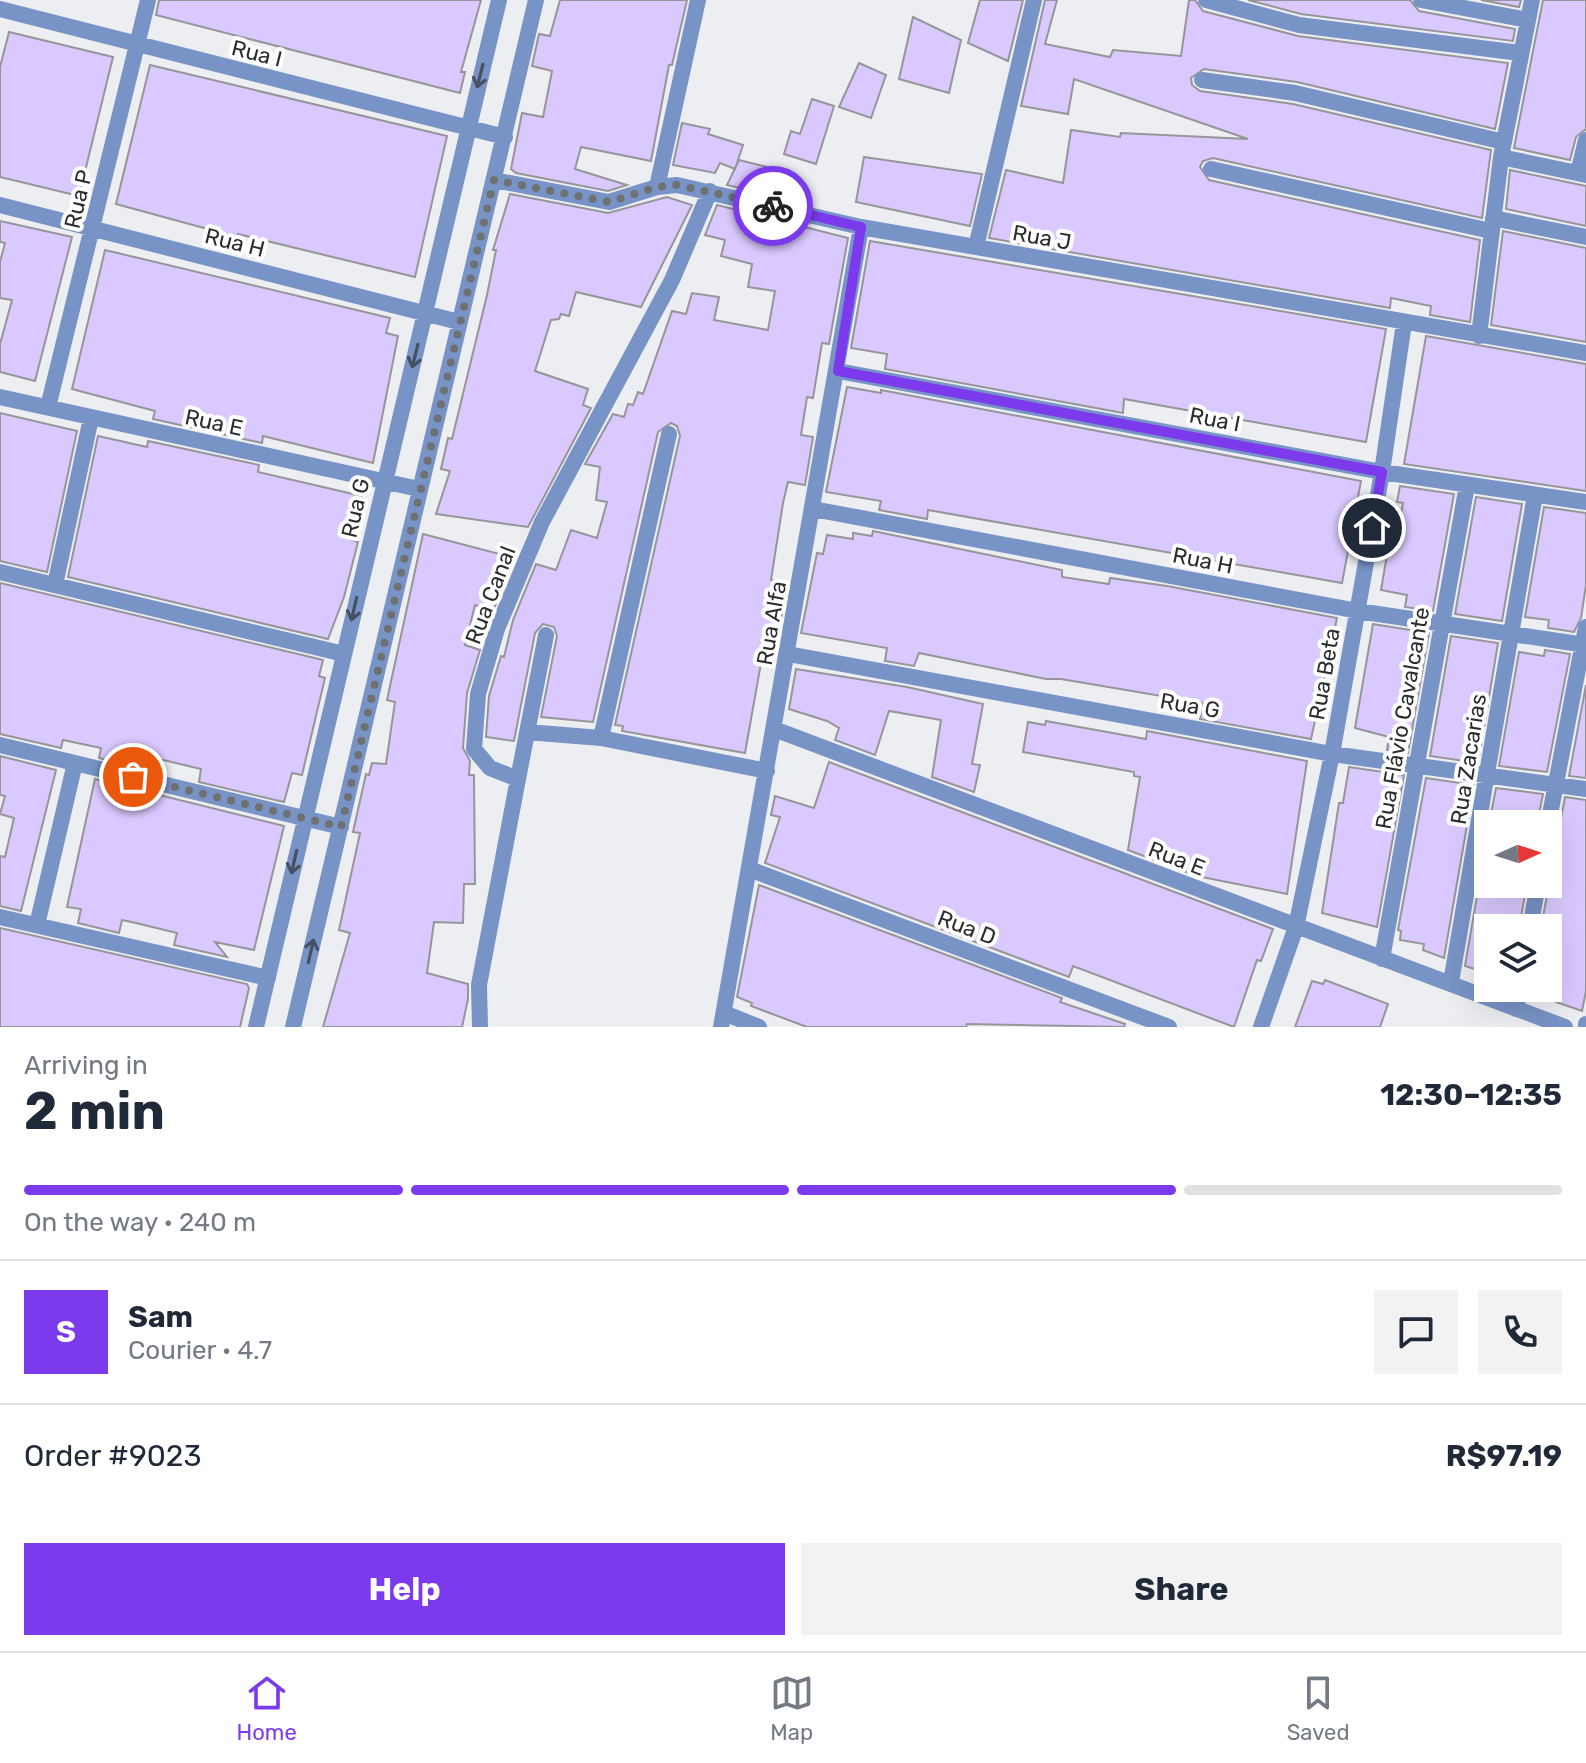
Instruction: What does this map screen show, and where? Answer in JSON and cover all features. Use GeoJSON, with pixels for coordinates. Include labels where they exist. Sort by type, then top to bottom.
{"type":"FeatureCollection","features":[{"type":"Feature","properties":{"kind":"street","name":"Rua P"},"geometry":{"type":"LineString","coordinates":[[48,407],[148,0]]}},
{"type":"Feature","properties":{"kind":"street","name":"Rua G"},"geometry":{"type":"LineString","coordinates":[[256,1027],[499,0]]}},
{"type":"Feature","properties":{"kind":"street"},"geometry":{"type":"LineString","coordinates":[[293,1027],[536,0]]}},
{"type":"Feature","properties":{"kind":"street"},"geometry":{"type":"LineString","coordinates":[[657,187],[698,0]]}},
{"type":"Feature","properties":{"kind":"street"},"geometry":{"type":"LineString","coordinates":[[976,247],[1004,116],[1034,0]]}},
{"type":"Feature","properties":{"kind":"street"},"geometry":{"type":"LineString","coordinates":[[1206,0],[1299,25],[1520,53]]}},
{"type":"Feature","properties":{"kind":"street"},"geometry":{"type":"LineString","coordinates":[[1421,0],[1528,20]]}},
{"type":"Feature","properties":{"kind":"street"},"geometry":{"type":"LineString","coordinates":[[1479,336],[1503,150],[1532,0]]}},
{"type":"Feature","properties":{"kind":"street","name":"Rua I"},"geometry":{"type":"LineString","coordinates":[[0,9],[505,137]]}},
{"type":"Feature","properties":{"kind":"street"},"geometry":{"type":"LineString","coordinates":[[1202,80],[1295,93],[1582,174],[1586,140]]}},
{"type":"Feature","properties":{"kind":"street"},"geometry":{"type":"LineString","coordinates":[[1211,169],[1492,224],[1586,237]]}},
{"type":"Feature","properties":{"kind":"street","name":"Rua J"},"geometry":{"type":"LineString","coordinates":[[494,180],[609,202],[657,187],[710,191],[861,227],[1586,353]]}},
{"type":"Feature","properties":{"kind":"street","name":"Rua Canal"},"geometry":{"type":"LineString","coordinates":[[518,779],[490,768],[474,749],[478,694],[497,629],[542,522],[672,280],[710,191]]}},
{"type":"Feature","properties":{"kind":"street","name":"Rua H"},"geometry":{"type":"LineString","coordinates":[[0,205],[459,322]]}},
{"type":"Feature","properties":{"kind":"street","name":"Rua Alfa"},"geometry":{"type":"LineString","coordinates":[[723,1020],[861,227]]}},
{"type":"Feature","properties":{"kind":"street","name":"Rua Beta"},"geometry":{"type":"LineString","coordinates":[[1261,1027],[1296,927],[1332,754],[1382,472],[1404,323]]}},
{"type":"Feature","properties":{"kind":"street","name":"Rua I"},"geometry":{"type":"LineString","coordinates":[[838,371],[1382,472],[1586,502]]}},
{"type":"Feature","properties":{"kind":"street","name":"Rua E"},"geometry":{"type":"LineString","coordinates":[[0,397],[419,489]]}},
{"type":"Feature","properties":{"kind":"street"},"geometry":{"type":"LineString","coordinates":[[55,585],[91,418]]}},
{"type":"Feature","properties":{"kind":"street"},"geometry":{"type":"LineString","coordinates":[[601,738],[669,434]]}},
{"type":"Feature","properties":{"kind":"street","name":"Rua Flávio Cavalcante"},"geometry":{"type":"LineString","coordinates":[[1382,959],[1467,485]]}},
{"type":"Feature","properties":{"kind":"street","name":"Rua Zacarias"},"geometry":{"type":"LineString","coordinates":[[1451,982],[1535,495]]}},
{"type":"Feature","properties":{"kind":"street","name":"Rua H"},"geometry":{"type":"LineString","coordinates":[[813,509],[1358,611],[1585,645]]}},
{"type":"Feature","properties":{"kind":"street"},"geometry":{"type":"LineString","coordinates":[[0,572],[344,654]]}},
{"type":"Feature","properties":{"kind":"street"},"geometry":{"type":"LineString","coordinates":[[1551,810],[1585,645],[1586,627]]}},
{"type":"Feature","properties":{"kind":"street"},"geometry":{"type":"LineString","coordinates":[[480,1027],[479,985],[546,635]]}},
{"type":"Feature","properties":{"kind":"street","name":"Rua G"},"geometry":{"type":"LineString","coordinates":[[788,654],[1332,754],[1586,789]]}},
{"type":"Feature","properties":{"kind":"street","name":"Rua E"},"geometry":{"type":"LineString","coordinates":[[774,729],[1565,1027]]}},
{"type":"Feature","properties":{"kind":"street"},"geometry":{"type":"LineString","coordinates":[[527,732],[601,738],[767,771]]}},
{"type":"Feature","properties":{"kind":"street"},"geometry":{"type":"LineString","coordinates":[[0,745],[341,827]]}},
{"type":"Feature","properties":{"kind":"street"},"geometry":{"type":"LineString","coordinates":[[37,925],[75,763]]}},
{"type":"Feature","properties":{"kind":"street","name":"Rua D"},"geometry":{"type":"LineString","coordinates":[[749,869],[1169,1027]]}},
{"type":"Feature","properties":{"kind":"street"},"geometry":{"type":"LineString","coordinates":[[0,917],[268,978]]}},
{"type":"Feature","properties":{"kind":"street"},"geometry":{"type":"LineString","coordinates":[[1516,1009],[1517,1002]]}},
{"type":"Feature","properties":{"kind":"street"},"geometry":{"type":"LineString","coordinates":[[723,1020],[759,1027]]}},
{"type":"Feature","properties":{"kind":"building"},"geometry":{"type":"Polygon","coordinates":[[[159,0],[481,0],[461,72],[465,72],[460,93],[156,15],[159,0]]]}},
{"type":"Feature","properties":{"kind":"building"},"geometry":{"type":"Polygon","coordinates":[[[560,0],[687,0],[672,65],[669,65],[651,161],[581,147],[575,169],[627,185],[608,191],[516,173],[511,169],[522,113],[543,117],[552,71],[532,66],[539,34],[550,36],[560,0]]]}},
{"type":"Feature","properties":{"kind":"building"},"geometry":{"type":"Polygon","coordinates":[[[980,0],[1023,0],[1008,61],[968,43],[980,0]]]}},
{"type":"Feature","properties":{"kind":"building"},"geometry":{"type":"Polygon","coordinates":[[[1045,0],[1057,0],[1045,44],[1110,57],[1113,50],[1181,56],[1189,0],[1195,0],[1203,11],[1298,36],[1508,63],[1495,129],[1297,82],[1204,69],[1191,78],[1192,85],[1200,91],[1293,104],[1491,150],[1482,218],[1213,158],[1203,161],[1200,167],[1209,180],[1480,240],[1470,322],[1430,315],[1431,306],[1391,298],[1390,308],[989,238],[1006,170],[1063,183],[1071,130],[1120,137],[1121,133],[1248,139],[1074,79],[1068,114],[1021,106],[1045,0]]]}},
{"type":"Feature","properties":{"kind":"building"},"geometry":{"type":"Polygon","coordinates":[[[1248,0],[1410,0],[1419,11],[1515,29],[1513,41],[1301,14],[1248,0]]]}},
{"type":"Feature","properties":{"kind":"building"},"geometry":{"type":"Polygon","coordinates":[[[1481,0],[1521,0],[1519,7],[1481,0]]]}},
{"type":"Feature","properties":{"kind":"building"},"geometry":{"type":"Polygon","coordinates":[[[1543,0],[1586,0],[1586,129],[1576,137],[1570,160],[1514,148],[1543,0]]]}},
{"type":"Feature","properties":{"kind":"building"},"geometry":{"type":"Polygon","coordinates":[[[913,17],[961,40],[949,93],[899,79],[913,17]]]}},
{"type":"Feature","properties":{"kind":"building"},"geometry":{"type":"Polygon","coordinates":[[[9,32],[113,57],[79,196],[0,177],[0,67],[9,32]]]}},
{"type":"Feature","properties":{"kind":"building"},"geometry":{"type":"Polygon","coordinates":[[[859,63],[886,75],[871,118],[839,107],[859,63]]]}},
{"type":"Feature","properties":{"kind":"building"},"geometry":{"type":"Polygon","coordinates":[[[150,65],[447,136],[415,277],[238,234],[237,237],[116,204],[150,65]]]}},
{"type":"Feature","properties":{"kind":"building"},"geometry":{"type":"Polygon","coordinates":[[[812,99],[834,106],[816,164],[784,154],[791,131],[800,134],[812,99]]]}},
{"type":"Feature","properties":{"kind":"building"},"geometry":{"type":"Polygon","coordinates":[[[682,123],[710,129],[708,134],[743,145],[735,169],[720,163],[715,173],[673,165],[682,123]]]}},
{"type":"Feature","properties":{"kind":"building"},"geometry":{"type":"Polygon","coordinates":[[[864,157],[982,174],[970,226],[856,202],[864,157]]]}},
{"type":"Feature","properties":{"kind":"building"},"geometry":{"type":"Polygon","coordinates":[[[739,160],[783,171],[776,196],[727,185],[739,160]]]}},
{"type":"Feature","properties":{"kind":"building"},"geometry":{"type":"Polygon","coordinates":[[[1510,170],[1586,186],[1586,226],[1506,209],[1510,170]]]}},
{"type":"Feature","properties":{"kind":"building"},"geometry":{"type":"Polygon","coordinates":[[[510,194],[608,213],[667,197],[692,205],[641,307],[576,292],[569,316],[561,314],[559,319],[551,320],[535,371],[588,389],[583,405],[591,408],[528,527],[436,514],[450,471],[441,469],[448,438],[452,439],[487,295],[496,250],[493,250],[510,194]]]}},
{"type":"Feature","properties":{"kind":"building"},"geometry":{"type":"Polygon","coordinates":[[[717,205],[848,238],[829,344],[822,343],[813,398],[807,397],[801,435],[813,437],[805,485],[788,482],[783,503],[771,580],[788,583],[779,629],[770,628],[764,646],[745,753],[622,731],[623,726],[615,725],[680,436],[677,426],[671,423],[658,432],[593,722],[541,717],[557,636],[554,627],[543,624],[535,633],[514,741],[486,737],[489,696],[501,656],[504,657],[513,620],[536,564],[556,570],[571,530],[597,538],[607,502],[596,500],[600,467],[585,464],[613,414],[624,417],[628,404],[633,405],[638,392],[643,394],[672,311],[686,314],[692,293],[719,297],[714,320],[768,330],[775,291],[748,287],[752,264],[721,256],[725,240],[705,235],[717,205]]]}},
{"type":"Feature","properties":{"kind":"building"},"geometry":{"type":"Polygon","coordinates":[[[0,221],[72,237],[35,381],[0,372],[0,344],[12,300],[0,298],[0,262],[5,243],[0,242],[0,221]]]}},
{"type":"Feature","properties":{"kind":"building"},"geometry":{"type":"Polygon","coordinates":[[[1503,231],[1586,248],[1586,342],[1491,325],[1503,231]]]}},
{"type":"Feature","properties":{"kind":"building"},"geometry":{"type":"Polygon","coordinates":[[[870,241],[1386,329],[1366,442],[1124,399],[1123,413],[885,369],[887,354],[851,348],[870,241]]]}},
{"type":"Feature","properties":{"kind":"building"},"geometry":{"type":"Polygon","coordinates":[[[105,250],[390,318],[386,333],[398,336],[373,463],[263,436],[262,443],[153,419],[155,411],[72,389],[105,250]]]}},
{"type":"Feature","properties":{"kind":"building"},"geometry":{"type":"Polygon","coordinates":[[[1426,336],[1586,364],[1586,491],[1404,464],[1426,336]]]}},
{"type":"Feature","properties":{"kind":"building"},"geometry":{"type":"Polygon","coordinates":[[[847,387],[881,393],[881,390],[1361,481],[1342,583],[928,510],[927,519],[879,510],[881,501],[826,492],[847,387]]]}},
{"type":"Feature","properties":{"kind":"building"},"geometry":{"type":"Polygon","coordinates":[[[0,413],[77,431],[47,572],[0,561],[0,413]]]}},
{"type":"Feature","properties":{"kind":"building"},"geometry":{"type":"Polygon","coordinates":[[[98,436],[147,447],[148,441],[259,465],[258,472],[362,496],[352,540],[358,542],[344,597],[328,639],[68,577],[98,436]]]}},
{"type":"Feature","properties":{"kind":"building"},"geometry":{"type":"Polygon","coordinates":[[[1400,486],[1454,494],[1433,611],[1405,607],[1407,595],[1381,590],[1389,543],[1394,543],[1403,503],[1397,502],[1400,486]]]}},
{"type":"Feature","properties":{"kind":"building"},"geometry":{"type":"Polygon","coordinates":[[[1476,497],[1522,504],[1502,621],[1455,614],[1476,497]]]}},
{"type":"Feature","properties":{"kind":"building"},"geometry":{"type":"Polygon","coordinates":[[[1544,507],[1586,513],[1586,585],[1581,618],[1574,632],[1548,628],[1549,620],[1525,617],[1544,507]]]}},
{"type":"Feature","properties":{"kind":"building"},"geometry":{"type":"Polygon","coordinates":[[[873,531],[1062,570],[1062,577],[1109,584],[1110,578],[1167,586],[1337,618],[1311,739],[1200,719],[1203,703],[1046,679],[919,653],[914,666],[885,661],[887,648],[801,633],[817,553],[823,554],[827,535],[853,539],[853,533],[872,536],[873,531]]]}},
{"type":"Feature","properties":{"kind":"building"},"geometry":{"type":"Polygon","coordinates":[[[423,534],[515,558],[493,611],[475,605],[465,645],[480,650],[467,693],[463,748],[470,761],[469,775],[474,775],[475,884],[464,884],[463,923],[434,922],[427,973],[468,984],[468,999],[462,1027],[323,1027],[350,933],[339,930],[360,833],[353,832],[366,774],[369,775],[372,763],[386,764],[395,702],[387,700],[423,534]]]}},
{"type":"Feature","properties":{"kind":"building"},"geometry":{"type":"Polygon","coordinates":[[[0,583],[323,660],[319,676],[325,678],[302,775],[292,773],[284,802],[199,782],[201,769],[159,759],[157,772],[99,758],[101,748],[63,740],[61,748],[0,734],[0,583]]]}},
{"type":"Feature","properties":{"kind":"building"},"geometry":{"type":"Polygon","coordinates":[[[1373,624],[1429,633],[1408,753],[1387,750],[1389,737],[1355,728],[1373,624]]]}},
{"type":"Feature","properties":{"kind":"building"},"geometry":{"type":"Polygon","coordinates":[[[1451,636],[1498,643],[1478,763],[1430,756],[1451,636]]]}},
{"type":"Feature","properties":{"kind":"building"},"geometry":{"type":"Polygon","coordinates":[[[1545,650],[1570,654],[1547,772],[1499,766],[1519,652],[1544,656],[1545,650]]]}},
{"type":"Feature","properties":{"kind":"building"},"geometry":{"type":"Polygon","coordinates":[[[796,669],[907,687],[983,704],[972,764],[980,765],[974,792],[932,777],[941,720],[889,711],[875,755],[835,740],[839,728],[827,721],[789,709],[796,669]]]}},
{"type":"Feature","properties":{"kind":"building"},"geometry":{"type":"Polygon","coordinates":[[[1586,685],[1586,778],[1569,776],[1586,685]]]}},
{"type":"Feature","properties":{"kind":"building"},"geometry":{"type":"Polygon","coordinates":[[[1046,721],[1146,739],[1147,731],[1307,761],[1287,894],[1197,876],[1128,850],[1140,777],[1134,776],[1134,772],[1023,752],[1028,722],[1045,725],[1046,721]]]}},
{"type":"Feature","properties":{"kind":"building"},"geometry":{"type":"Polygon","coordinates":[[[0,756],[56,770],[21,911],[0,906],[0,856],[5,857],[14,818],[0,814],[5,796],[0,795],[0,756]]]}},
{"type":"Feature","properties":{"kind":"building"},"geometry":{"type":"Polygon","coordinates":[[[829,762],[1273,929],[1261,961],[1257,960],[1234,1027],[1073,966],[1069,977],[765,863],[780,817],[771,815],[775,796],[814,808],[829,762]]]}},
{"type":"Feature","properties":{"kind":"building"},"geometry":{"type":"Polygon","coordinates":[[[1349,767],[1404,775],[1377,927],[1322,913],[1339,803],[1343,803],[1349,767]]]}},
{"type":"Feature","properties":{"kind":"building"},"geometry":{"type":"Polygon","coordinates":[[[1426,778],[1474,785],[1444,958],[1423,950],[1424,944],[1400,940],[1401,931],[1398,930],[1426,778]]]}},
{"type":"Feature","properties":{"kind":"building"},"geometry":{"type":"Polygon","coordinates":[[[95,779],[284,826],[254,950],[215,942],[227,957],[174,945],[177,933],[136,923],[122,920],[119,933],[78,923],[81,909],[67,907],[95,779]]]}},
{"type":"Feature","properties":{"kind":"building"},"geometry":{"type":"Polygon","coordinates":[[[1496,788],[1543,794],[1540,810],[1492,810],[1496,788]]]}},
{"type":"Feature","properties":{"kind":"building"},"geometry":{"type":"Polygon","coordinates":[[[1565,797],[1586,800],[1586,991],[1582,1011],[1556,1002],[1562,1002],[1562,914],[1544,914],[1546,898],[1562,898],[1562,813],[1565,797]]]}},
{"type":"Feature","properties":{"kind":"building"},"geometry":{"type":"Polygon","coordinates":[[[759,885],[1062,998],[1060,1002],[1125,1024],[1124,1027],[967,1024],[966,1027],[807,1027],[751,1006],[752,1003],[737,997],[759,885]]]}},
{"type":"Feature","properties":{"kind":"building"},"geometry":{"type":"Polygon","coordinates":[[[1477,898],[1524,898],[1522,914],[1474,914],[1474,969],[1465,966],[1477,898]]]}},
{"type":"Feature","properties":{"kind":"building"},"geometry":{"type":"Polygon","coordinates":[[[0,928],[247,984],[249,988],[240,1027],[0,1027],[0,928]]]}},
{"type":"Feature","properties":{"kind":"building"},"geometry":{"type":"Polygon","coordinates":[[[1325,980],[1388,1004],[1380,1027],[1295,1027],[1312,981],[1323,984],[1325,980]]]}},
{"type":"Feature","properties":{"kind":"way so far"},"geometry":{"type":"LineString","coordinates":[[133,777],[341,827],[494,180],[609,202],[657,187],[677,185],[773,206]]}},
{"type":"Feature","properties":{"kind":"route"},"geometry":{"type":"LineString","coordinates":[[773,206],[861,227],[838,371],[1382,472],[1372,528]]}}]}
